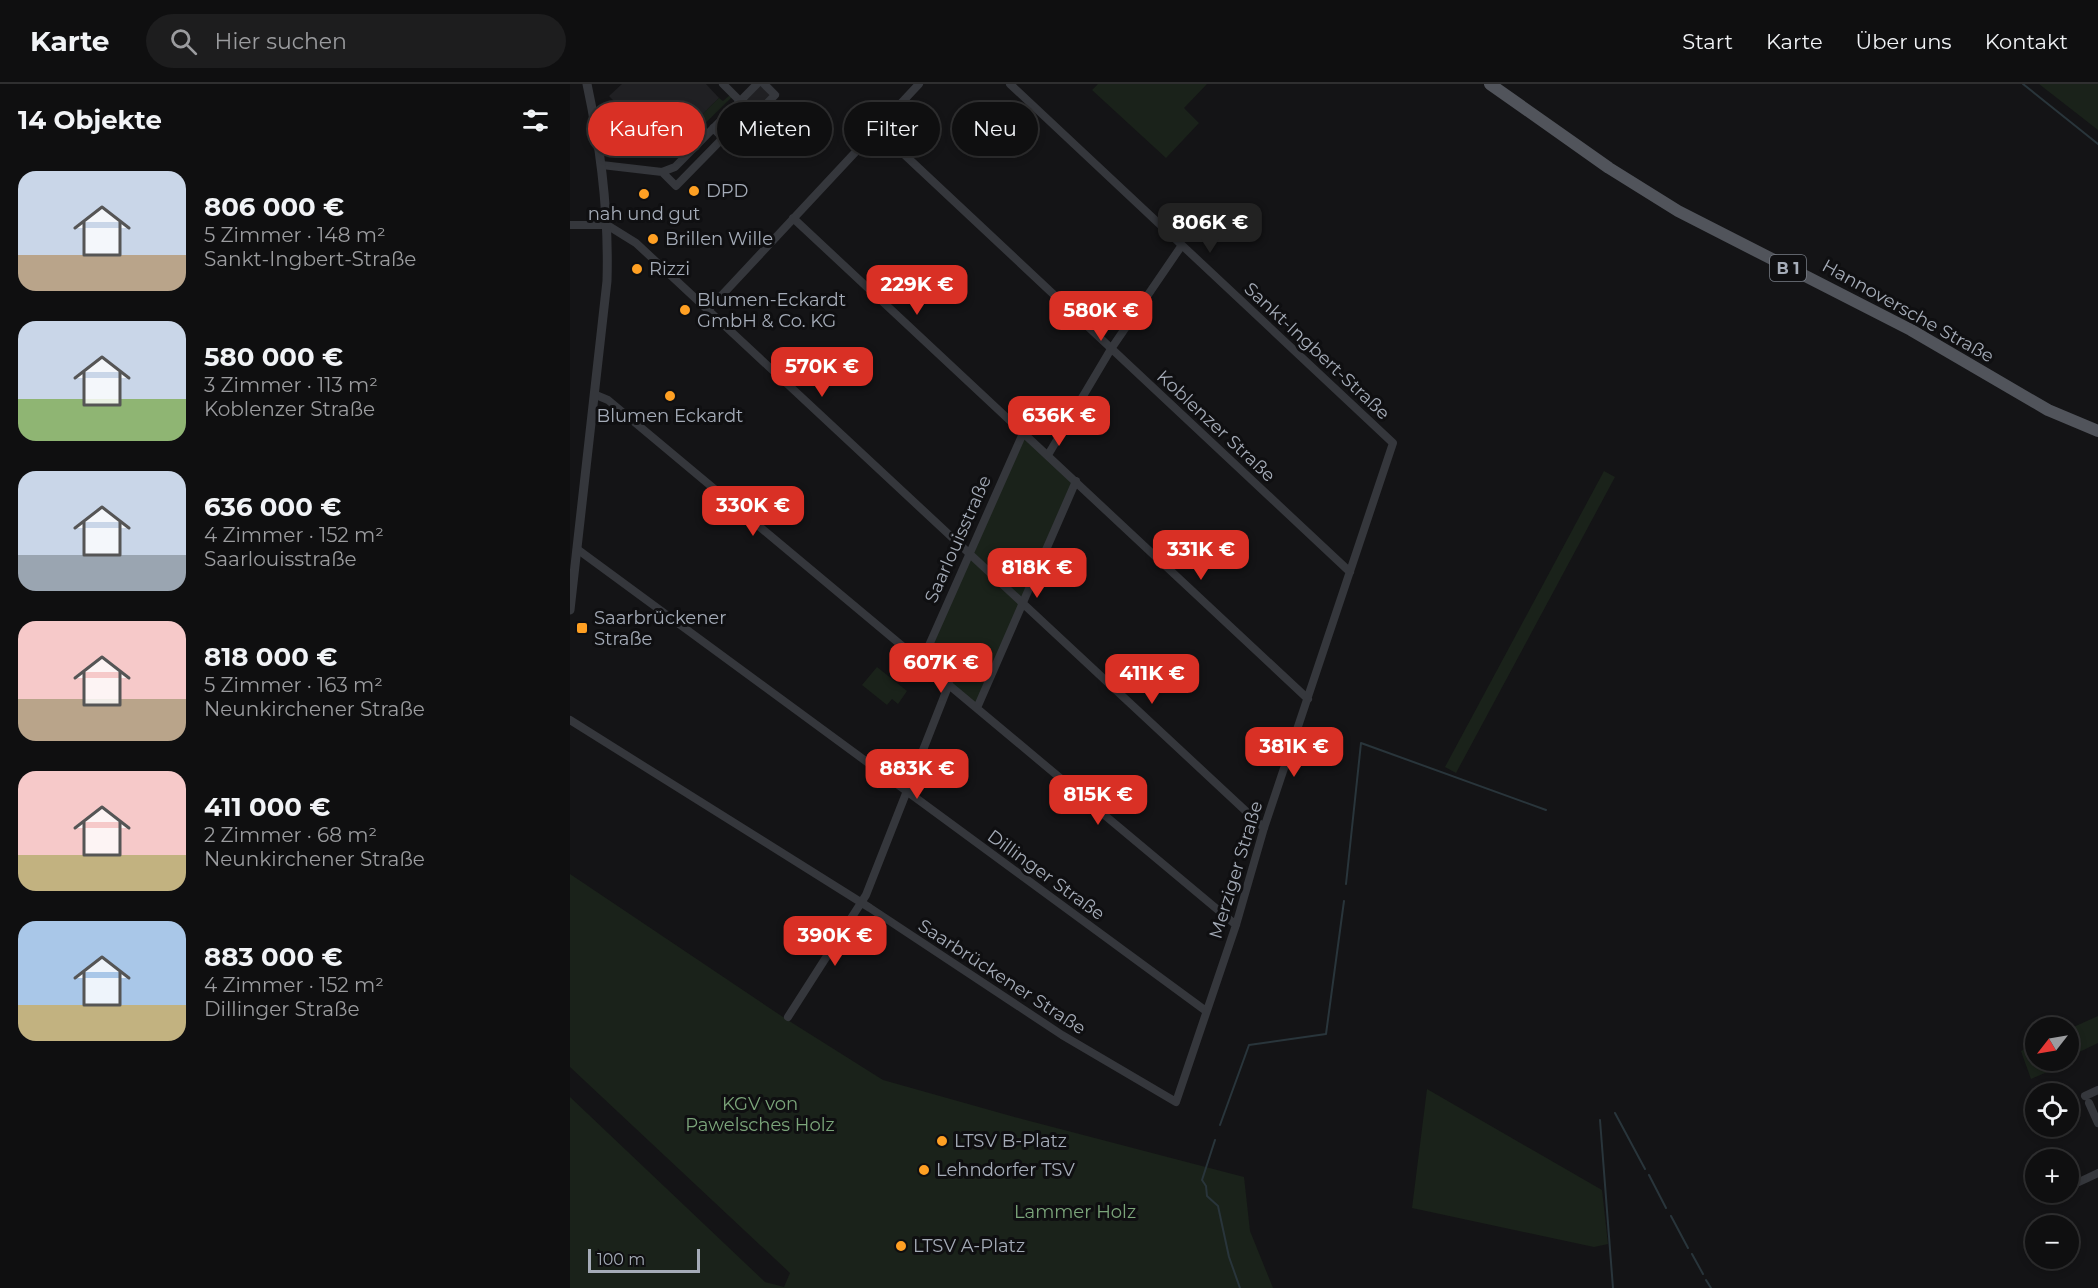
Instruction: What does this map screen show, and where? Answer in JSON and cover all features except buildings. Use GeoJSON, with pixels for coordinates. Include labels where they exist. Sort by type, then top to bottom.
{"type":"FeatureCollection","features":[{"type":"Feature","properties":{"kind":"main road","name":"Hannoversche Straße"},"geometry":{"type":"LineString","coordinates":[[1490,84],[1618,174],[1678,211],[1881,314],[2048,410],[2098,431]]}},
{"type":"Feature","properties":{"kind":"street"},"geometry":{"type":"LineString","coordinates":[[570,610],[596,395],[607,281],[608,242],[602,165],[587,84]]}},
{"type":"Feature","properties":{"kind":"street"},"geometry":{"type":"LineString","coordinates":[[723,84],[740,101],[758,84]]}},
{"type":"Feature","properties":{"kind":"street"},"geometry":{"type":"LineString","coordinates":[[764,84],[775,95],[768,102]]}},
{"type":"Feature","properties":{"kind":"street"},"geometry":{"type":"LineString","coordinates":[[902,102],[919,84]]}},
{"type":"Feature","properties":{"kind":"street","name":"Sankt-Ingbert-Straße"},"geometry":{"type":"LineString","coordinates":[[1010,84],[1393,443]]}},
{"type":"Feature","properties":{"kind":"street"},"geometry":{"type":"LineString","coordinates":[[602,165],[662,172],[675,167],[717,124]]}},
{"type":"Feature","properties":{"kind":"street"},"geometry":{"type":"LineString","coordinates":[[662,172],[676,186],[723,138],[713,128]]}},
{"type":"Feature","properties":{"kind":"street"},"geometry":{"type":"LineString","coordinates":[[708,310],[852,156]]}},
{"type":"Feature","properties":{"kind":"street","name":"Koblenzer Straße"},"geometry":{"type":"LineString","coordinates":[[906,156],[1350,572]]}},
{"type":"Feature","properties":{"kind":"street"},"geometry":{"type":"LineString","coordinates":[[794,218],[1308,699]]}},
{"type":"Feature","properties":{"kind":"street"},"geometry":{"type":"LineString","coordinates":[[570,225],[607,225],[636,243],[968,553],[1023,601],[1264,828]]}},
{"type":"Feature","properties":{"kind":"street"},"geometry":{"type":"LineString","coordinates":[[1048,455],[1111,349],[1182,245]]}},
{"type":"Feature","properties":{"kind":"street"},"geometry":{"type":"LineString","coordinates":[[596,395],[608,400],[1236,925]]}},
{"type":"Feature","properties":{"kind":"street","name":"Saarlouisstraße"},"geometry":{"type":"LineString","coordinates":[[922,661],[1024,431]]}},
{"type":"Feature","properties":{"kind":"street","name":"Merziger Straße"},"geometry":{"type":"LineString","coordinates":[[1176,1102],[1236,925],[1264,828],[1393,443]]}},
{"type":"Feature","properties":{"kind":"street"},"geometry":{"type":"LineString","coordinates":[[977,708],[1076,481]]}},
{"type":"Feature","properties":{"kind":"street","name":"Dillinger Straße"},"geometry":{"type":"LineString","coordinates":[[577,549],[1206,1011]]}},
{"type":"Feature","properties":{"kind":"street"},"geometry":{"type":"LineString","coordinates":[[788,1017],[861,903],[949,684]]}},
{"type":"Feature","properties":{"kind":"street","name":"Saarbrückener Straße"},"geometry":{"type":"LineString","coordinates":[[570,720],[861,903],[1062,1035],[1176,1102]]}},
{"type":"Feature","properties":{"kind":"street"},"geometry":{"type":"LineString","coordinates":[[2098,1090],[2087,1099],[2098,1123]]}},
{"type":"Feature","properties":{"kind":"street"},"geometry":{"type":"LineString","coordinates":[[2079,1182],[2098,1173]]}},
{"type":"Feature","properties":{"kind":"shaded area"},"geometry":{"type":"Polygon","coordinates":[[[622,84],[706,84],[719,98],[705,112],[705,102],[615,102],[609,96],[622,84]]]}},
{"type":"Feature","properties":{"kind":"shaded area"},"geometry":{"type":"Polygon","coordinates":[[[757,84],[770,84],[780,94],[772,102],[739,102],[757,84]]]}},
{"type":"Feature","properties":{"kind":"green space"},"geometry":{"type":"Polygon","coordinates":[[[1098,84],[1207,84],[1184,108],[1199,123],[1166,158],[1092,90],[1098,84]]]}},
{"type":"Feature","properties":{"kind":"green space"},"geometry":{"type":"Polygon","coordinates":[[[2039,84],[2098,84],[2098,130],[2039,84]]]}},
{"type":"Feature","properties":{"kind":"green space"},"geometry":{"type":"Polygon","coordinates":[[[730,95],[732,97],[727,102],[717,102],[717,112],[705,124],[705,112],[719,98],[723,101],[730,95]]]}},
{"type":"Feature","properties":{"kind":"green space"},"geometry":{"type":"Polygon","coordinates":[[[1024,431],[1076,481],[977,708],[922,661],[1024,431]]]}},
{"type":"Feature","properties":{"kind":"green space"},"geometry":{"type":"Polygon","coordinates":[[[1604,471],[1615,477],[1456,773],[1445,767],[1604,471]]]}},
{"type":"Feature","properties":{"kind":"green space"},"geometry":{"type":"Polygon","coordinates":[[[877,667],[907,691],[898,704],[892,699],[887,705],[862,685],[877,667]]]}},
{"type":"Feature","properties":{"kind":"green space"},"geometry":{"type":"Polygon","coordinates":[[[570,874],[786,1019],[883,1080],[1244,1177],[1250,1231],[1273,1288],[570,1288],[570,1097],[765,1282],[784,1287],[790,1273],[570,1067],[570,874]]]}},
{"type":"Feature","properties":{"kind":"green space"},"geometry":{"type":"Polygon","coordinates":[[[2098,1016],[2098,1043],[2079,1052],[2079,1025],[2098,1016]]]}},
{"type":"Feature","properties":{"kind":"green space"},"geometry":{"type":"Polygon","coordinates":[[[2025,1049],[2025,1062],[2021,1051],[2025,1049]]]}},
{"type":"Feature","properties":{"kind":"green space"},"geometry":{"type":"Polygon","coordinates":[[[2028,1071],[2050,1071],[2031,1079],[2028,1071]]]}},
{"type":"Feature","properties":{"kind":"green space"},"geometry":{"type":"Polygon","coordinates":[[[1427,1089],[1602,1190],[1608,1244],[1594,1247],[1412,1208],[1427,1089]]]}},
{"type":"Feature","properties":{"kind":"waterway"},"geometry":{"type":"LineString","coordinates":[[2023,84],[2098,144]]}},
{"type":"Feature","properties":{"kind":"waterway"},"geometry":{"type":"LineString","coordinates":[[1346,884],[1361,743],[1546,810]]}},
{"type":"Feature","properties":{"kind":"waterway"},"geometry":{"type":"LineString","coordinates":[[1220,1125],[1249,1045],[1326,1034],[1344,901]]}},
{"type":"Feature","properties":{"kind":"waterway"},"geometry":{"type":"LineString","coordinates":[[1615,1113],[1645,1169]]}},
{"type":"Feature","properties":{"kind":"waterway"},"geometry":{"type":"LineString","coordinates":[[1600,1120],[1613,1288]]}},
{"type":"Feature","properties":{"kind":"waterway"},"geometry":{"type":"LineString","coordinates":[[1215,1140],[1202,1180],[1206,1186],[1207,1196],[1218,1206],[1229,1257],[1240,1288]]}},
{"type":"Feature","properties":{"kind":"waterway"},"geometry":{"type":"LineString","coordinates":[[1649,1175],[1666,1208]]}},
{"type":"Feature","properties":{"kind":"waterway"},"geometry":{"type":"LineString","coordinates":[[1671,1216],[1688,1248]]}},
{"type":"Feature","properties":{"kind":"waterway"},"geometry":{"type":"LineString","coordinates":[[1692,1254],[1703,1274]]}},
{"type":"Feature","properties":{"kind":"waterway"},"geometry":{"type":"LineString","coordinates":[[1706,1280],[1711,1288]]}},
{"type":"Feature","properties":{"kind":"place","name":"DPD"},"geometry":{"type":"Point","coordinates":[694,191]}},
{"type":"Feature","properties":{"kind":"place","name":"nah und gut"},"geometry":{"type":"Point","coordinates":[644,194]}},
{"type":"Feature","properties":{"kind":"place","name":"Brillen Wille"},"geometry":{"type":"Point","coordinates":[653,239]}},
{"type":"Feature","properties":{"kind":"place","name":"Rizzi"},"geometry":{"type":"Point","coordinates":[637,269]}},
{"type":"Feature","properties":{"kind":"place","name":"Blumen-Eckardt GmbH & Co. KG"},"geometry":{"type":"Point","coordinates":[685,310]}},
{"type":"Feature","properties":{"kind":"place","name":"Blumen Eckardt"},"geometry":{"type":"Point","coordinates":[670,396]}},
{"type":"Feature","properties":{"kind":"place","name":"Saarbrückener Straße"},"geometry":{"type":"Point","coordinates":[582,628]}},
{"type":"Feature","properties":{"kind":"place","name":"LTSV B-Platz"},"geometry":{"type":"Point","coordinates":[942,1141]}},
{"type":"Feature","properties":{"kind":"place","name":"Lehndorfer TSV"},"geometry":{"type":"Point","coordinates":[924,1170]}},
{"type":"Feature","properties":{"kind":"place","name":"LTSV A-Platz"},"geometry":{"type":"Point","coordinates":[901,1246]}},
{"type":"Feature","properties":{"kind":"park label","name":"KGV von Pawelsches Holz"},"geometry":{"type":"Point","coordinates":[760,1114]}},
{"type":"Feature","properties":{"kind":"park label","name":"Lammer Holz"},"geometry":{"type":"Point","coordinates":[1075,1212]}}]}
